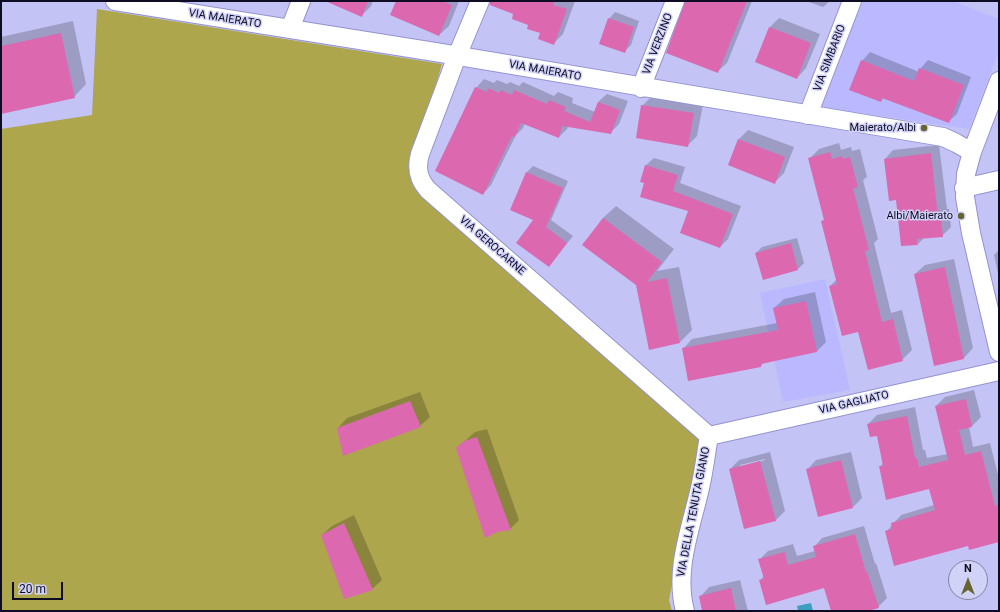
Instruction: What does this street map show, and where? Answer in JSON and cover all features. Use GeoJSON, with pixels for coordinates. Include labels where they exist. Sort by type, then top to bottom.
{"type":"FeatureCollection","features":[{"type":"Feature","properties":{"kind":"street","name":"VIA MAIERATO"},"geometry":{"type":"LineString","coordinates":[[115,1],[139,3],[641,88],[943,137],[972,152]]}},
{"type":"Feature","properties":{"kind":"street"},"geometry":{"type":"LineString","coordinates":[[290,29],[301,1]]}},
{"type":"Feature","properties":{"kind":"street","name":"VIA GEROCARNE"},"geometry":{"type":"LineString","coordinates":[[480,1],[457,56],[418,161],[419,174],[424,186],[709,436]]}},
{"type":"Feature","properties":{"kind":"street","name":"VIA VERZINO"},"geometry":{"type":"LineString","coordinates":[[641,88],[675,1]]}},
{"type":"Feature","properties":{"kind":"street","name":"VIA SIMBARIO"},"geometry":{"type":"LineString","coordinates":[[808,115],[852,1]]}},
{"type":"Feature","properties":{"kind":"street"},"geometry":{"type":"LineString","coordinates":[[999,81],[972,152],[964,188],[969,223],[999,352]]}},
{"type":"Feature","properties":{"kind":"street"},"geometry":{"type":"LineString","coordinates":[[964,188],[999,180]]}},
{"type":"Feature","properties":{"kind":"street","name":"VIA GAGLIATO"},"geometry":{"type":"LineString","coordinates":[[709,436],[999,371]]}},
{"type":"Feature","properties":{"kind":"street","name":"VIA DELLA TENUTA GIANO"},"geometry":{"type":"LineString","coordinates":[[685,611],[681,582],[682,562],[700,486],[709,436]]}},
{"type":"Feature","properties":{"kind":"shaded area"},"geometry":{"type":"Polygon","coordinates":[[[861,1],[953,1],[999,19],[999,51],[969,129],[821,107],[861,1]]]}},
{"type":"Feature","properties":{"kind":"shaded area"},"geometry":{"type":"Polygon","coordinates":[[[97,9],[442,64],[409,172],[413,186],[700,441],[669,600],[672,611],[1,611],[1,129],[92,115],[97,9]]]}},
{"type":"Feature","properties":{"kind":"shaded area"},"geometry":{"type":"Polygon","coordinates":[[[825,279],[850,390],[783,402],[760,293],[825,279]]]}},
{"type":"Feature","properties":{"kind":"shaded area"},"geometry":{"type":"Polygon","coordinates":[[[811,603],[813,611],[798,611],[797,606],[811,603]]]}},
{"type":"Feature","properties":{"kind":"building"},"geometry":{"type":"Polygon","coordinates":[[[325,1],[368,1],[362,17],[325,1]]]}},
{"type":"Feature","properties":{"kind":"building"},"geometry":{"type":"Polygon","coordinates":[[[396,1],[442,1],[452,5],[439,36],[390,15],[396,1]]]}},
{"type":"Feature","properties":{"kind":"building"},"geometry":{"type":"Polygon","coordinates":[[[490,1],[555,1],[553,5],[567,9],[554,45],[538,39],[540,33],[527,29],[528,25],[512,19],[513,14],[490,5],[490,1]]]}},
{"type":"Feature","properties":{"kind":"building"},"geometry":{"type":"Polygon","coordinates":[[[685,1],[747,1],[718,73],[666,53],[685,1]]]}},
{"type":"Feature","properties":{"kind":"building"},"geometry":{"type":"Polygon","coordinates":[[[608,18],[634,27],[625,53],[599,44],[608,18]]]}},
{"type":"Feature","properties":{"kind":"building"},"geometry":{"type":"Polygon","coordinates":[[[769,27],[811,43],[797,79],[755,62],[769,27]]]}},
{"type":"Feature","properties":{"kind":"building"},"geometry":{"type":"Polygon","coordinates":[[[61,33],[75,98],[1,114],[1,46],[61,33]]]}},
{"type":"Feature","properties":{"kind":"building"},"geometry":{"type":"Polygon","coordinates":[[[861,60],[914,81],[919,68],[964,85],[949,123],[882,98],[881,102],[849,90],[861,60]]]}},
{"type":"Feature","properties":{"kind":"building"},"geometry":{"type":"Polygon","coordinates":[[[475,87],[487,92],[488,88],[499,93],[501,90],[512,95],[514,90],[547,104],[549,100],[566,107],[564,111],[590,122],[598,102],[620,110],[611,134],[562,126],[559,138],[521,123],[515,137],[512,136],[483,195],[435,171],[475,87]]]}},
{"type":"Feature","properties":{"kind":"building"},"geometry":{"type":"Polygon","coordinates":[[[641,105],[694,113],[688,147],[636,138],[641,105]]]}},
{"type":"Feature","properties":{"kind":"building"},"geometry":{"type":"Polygon","coordinates":[[[738,139],[785,157],[775,184],[728,165],[738,139]]]}},
{"type":"Feature","properties":{"kind":"building"},"geometry":{"type":"Polygon","coordinates":[[[830,152],[832,159],[842,156],[843,159],[850,157],[858,187],[853,188],[869,250],[865,251],[882,322],[893,319],[903,361],[868,370],[858,332],[842,336],[829,286],[837,284],[821,221],[824,220],[808,158],[830,152]]]}},
{"type":"Feature","properties":{"kind":"building"},"geometry":{"type":"Polygon","coordinates":[[[931,153],[938,217],[941,217],[943,237],[917,239],[918,245],[901,246],[896,200],[889,201],[884,159],[931,153]]]}},
{"type":"Feature","properties":{"kind":"building"},"geometry":{"type":"Polygon","coordinates":[[[645,165],[678,175],[673,191],[733,214],[720,248],[680,233],[688,211],[640,197],[644,183],[640,182],[645,165]]]}},
{"type":"Feature","properties":{"kind":"building"},"geometry":{"type":"Polygon","coordinates":[[[526,172],[563,188],[546,227],[567,243],[549,267],[516,243],[533,220],[510,210],[526,172]]]}},
{"type":"Feature","properties":{"kind":"building"},"geometry":{"type":"Polygon","coordinates":[[[603,218],[662,262],[647,282],[667,278],[680,343],[649,350],[636,285],[582,245],[603,218]]]}},
{"type":"Feature","properties":{"kind":"building"},"geometry":{"type":"Polygon","coordinates":[[[791,243],[798,270],[763,280],[755,253],[791,243]]]}},
{"type":"Feature","properties":{"kind":"building"},"geometry":{"type":"Polygon","coordinates":[[[945,267],[964,359],[934,366],[914,274],[945,267]]]}},
{"type":"Feature","properties":{"kind":"building"},"geometry":{"type":"Polygon","coordinates":[[[806,301],[817,352],[761,364],[761,367],[688,381],[682,348],[778,330],[773,308],[806,301]]]}},
{"type":"Feature","properties":{"kind":"building"},"geometry":{"type":"Polygon","coordinates":[[[966,399],[972,427],[959,430],[965,455],[981,451],[995,506],[999,505],[999,542],[969,550],[968,546],[894,566],[885,531],[892,529],[891,523],[935,510],[929,489],[886,500],[879,466],[883,466],[877,436],[870,437],[867,424],[907,416],[915,458],[917,458],[919,467],[948,460],[935,406],[966,399]]]}},
{"type":"Feature","properties":{"kind":"building"},"geometry":{"type":"Polygon","coordinates":[[[410,401],[421,427],[343,456],[337,428],[410,401]]]}},
{"type":"Feature","properties":{"kind":"building"},"geometry":{"type":"Polygon","coordinates":[[[477,437],[511,530],[497,532],[485,538],[456,448],[464,441],[477,437]]]}},
{"type":"Feature","properties":{"kind":"building"},"geometry":{"type":"Polygon","coordinates":[[[841,460],[853,508],[818,517],[806,469],[841,460]]]}},
{"type":"Feature","properties":{"kind":"building"},"geometry":{"type":"Polygon","coordinates":[[[760,461],[776,521],[744,529],[729,469],[760,461]]]}},
{"type":"Feature","properties":{"kind":"building"},"geometry":{"type":"Polygon","coordinates":[[[344,523],[373,590],[344,599],[321,535],[344,523]]]}},
{"type":"Feature","properties":{"kind":"building"},"geometry":{"type":"Polygon","coordinates":[[[855,534],[866,572],[867,571],[879,608],[868,611],[831,611],[824,588],[766,605],[759,580],[764,579],[758,559],[785,552],[788,565],[816,557],[813,546],[855,534]]]}},
{"type":"Feature","properties":{"kind":"building"},"geometry":{"type":"Polygon","coordinates":[[[731,588],[736,611],[702,611],[699,596],[731,588]]]}},
{"type":"Feature","properties":{"kind":"place","name":"Maierato/Albi"},"geometry":{"type":"Point","coordinates":[924,128]}},
{"type":"Feature","properties":{"kind":"place","name":"Albi/Maierato"},"geometry":{"type":"Point","coordinates":[961,216]}}]}
